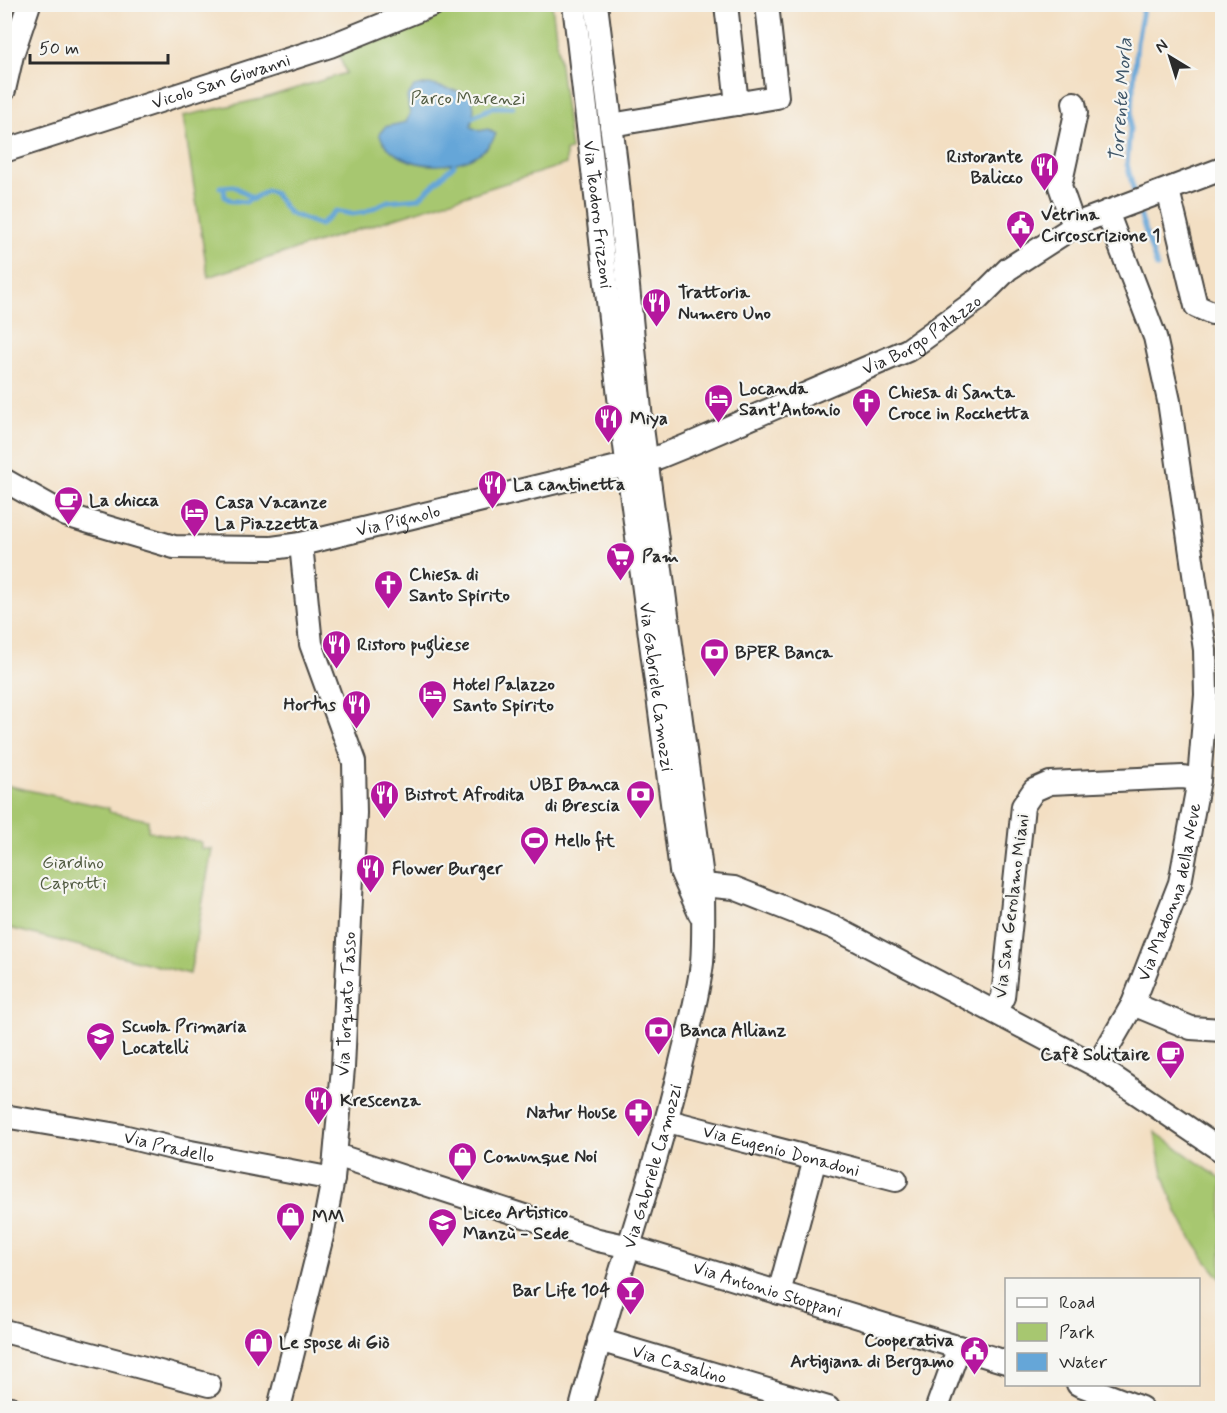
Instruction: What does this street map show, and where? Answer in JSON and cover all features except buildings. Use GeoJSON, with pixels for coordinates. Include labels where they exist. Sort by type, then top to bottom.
{"type":"FeatureCollection","features":[{"type":"Feature","properties":{"kind":"street"},"geometry":{"type":"LineString","coordinates":[[4,90],[12,55],[29,4]]}},
{"type":"Feature","properties":{"kind":"street","name":"Vicolo San Giovanni"},"geometry":{"type":"LineString","coordinates":[[4,151],[330,46],[434,4]]}},
{"type":"Feature","properties":{"kind":"street","name":"Via Teodoro Frizzoni"},"geometry":{"type":"LineString","coordinates":[[574,4],[639,421]]}},
{"type":"Feature","properties":{"kind":"street","name":"Via Teodoro Frizzoni"},"geometry":{"type":"LineString","coordinates":[[596,4],[608,96],[616,124],[639,421]]}},
{"type":"Feature","properties":{"kind":"street"},"geometry":{"type":"LineString","coordinates":[[726,4],[737,104]]}},
{"type":"Feature","properties":{"kind":"street"},"geometry":{"type":"LineString","coordinates":[[616,124],[777,97],[767,4]]}},
{"type":"Feature","properties":{"kind":"street"},"geometry":{"type":"LineString","coordinates":[[1074,102],[1076,113],[1060,186],[1074,226]]}},
{"type":"Feature","properties":{"kind":"street","name":"Via Borgo Palazzo"},"geometry":{"type":"LineString","coordinates":[[643,470],[686,446],[908,350],[977,300],[1008,269],[1074,226],[1222,169]]}},
{"type":"Feature","properties":{"kind":"street"},"geometry":{"type":"LineString","coordinates":[[1163,192],[1196,306],[1212,313]]}},
{"type":"Feature","properties":{"kind":"street","name":"Via Madonna della Neve"},"geometry":{"type":"LineString","coordinates":[[1097,1066],[1133,1004],[1180,883],[1200,780],[1206,695],[1214,650],[1185,516],[1169,401],[1155,337],[1110,211]]}},
{"type":"Feature","properties":{"kind":"street"},"geometry":{"type":"LineString","coordinates":[[639,421],[643,470]]}},
{"type":"Feature","properties":{"kind":"street"},"geometry":{"type":"LineString","coordinates":[[639,421],[643,470]]}},
{"type":"Feature","properties":{"kind":"street","name":"Via Pignolo"},"geometry":{"type":"LineString","coordinates":[[4,480],[66,515],[174,547],[272,548],[301,544],[643,470]]}},
{"type":"Feature","properties":{"kind":"street","name":"Via Gabriele Camozzi"},"geometry":{"type":"LineString","coordinates":[[643,470],[681,871],[703,921]]}},
{"type":"Feature","properties":{"kind":"street","name":"Via Gabriele Camozzi"},"geometry":{"type":"LineString","coordinates":[[581,1408],[599,1340],[668,1121],[702,963],[703,885],[712,861],[643,470]]}},
{"type":"Feature","properties":{"kind":"street","name":"Via Torquato Tasso"},"geometry":{"type":"LineString","coordinates":[[279,1408],[322,1236],[336,1155],[348,977],[355,783],[354,762],[311,644],[301,544]]}},
{"type":"Feature","properties":{"kind":"street","name":"Via San Gerolamo Miani"},"geometry":{"type":"LineString","coordinates":[[995,1012],[1003,997],[1023,806],[1034,790],[1050,783],[1183,777],[1200,780]]}},
{"type":"Feature","properties":{"kind":"street","name":"Via Gabriele Camozzi"},"geometry":{"type":"LineString","coordinates":[[676,819],[703,885]]}},
{"type":"Feature","properties":{"kind":"street"},"geometry":{"type":"LineString","coordinates":[[681,871],[703,885],[734,888],[835,928],[1097,1066],[1222,1151]]}},
{"type":"Feature","properties":{"kind":"street"},"geometry":{"type":"LineString","coordinates":[[1133,1004],[1191,1028],[1222,1030]]}},
{"type":"Feature","properties":{"kind":"street","name":"Via Pradello"},"geometry":{"type":"LineString","coordinates":[[4,1116],[123,1136],[180,1150],[333,1179]]}},
{"type":"Feature","properties":{"kind":"street","name":"Via Eugenio Donadoni"},"geometry":{"type":"LineString","coordinates":[[668,1121],[896,1180]]}},
{"type":"Feature","properties":{"kind":"street","name":"Via Antonio Stoppani"},"geometry":{"type":"LineString","coordinates":[[336,1155],[598,1240],[630,1247],[1005,1362]]}},
{"type":"Feature","properties":{"kind":"street"},"geometry":{"type":"LineString","coordinates":[[779,1293],[816,1159]]}},
{"type":"Feature","properties":{"kind":"street"},"geometry":{"type":"LineString","coordinates":[[4,1331],[209,1385]]}},
{"type":"Feature","properties":{"kind":"street","name":"Via Casalino"},"geometry":{"type":"LineString","coordinates":[[599,1340],[828,1408]]}},
{"type":"Feature","properties":{"kind":"street"},"geometry":{"type":"LineString","coordinates":[[937,1408],[959,1347]]}},
{"type":"Feature","properties":{"kind":"street"},"geometry":{"type":"LineString","coordinates":[[1083,1386],[1141,1408]]}},
{"type":"Feature","properties":{"kind":"street"},"geometry":{"type":"LineString","coordinates":[[4,1407],[11,1408]]}},
{"type":"Feature","properties":{"kind":"green space","name":"Parco Marenzi"},"geometry":{"type":"Polygon","coordinates":[[[455,5],[552,5],[571,150],[566,151],[566,164],[208,277],[183,116],[261,99],[346,73],[338,53],[455,5]]]}},
{"type":"Feature","properties":{"kind":"green space","name":"Giardino Caprotti"},"geometry":{"type":"Polygon","coordinates":[[[5,785],[109,808],[109,812],[148,820],[148,831],[201,842],[201,849],[212,849],[190,974],[5,927],[5,785]]]}},
{"type":"Feature","properties":{"kind":"green space"},"geometry":{"type":"Polygon","coordinates":[[[1155,1132],[1222,1180],[1221,1279],[1196,1246],[1177,1211],[1163,1173],[1155,1132]]]}},
{"type":"Feature","properties":{"kind":"water"},"geometry":{"type":"Polygon","coordinates":[[[429,84],[472,95],[474,109],[471,127],[480,131],[488,129],[496,134],[487,147],[473,157],[456,163],[438,165],[419,163],[402,157],[388,148],[379,134],[385,127],[406,122],[410,114],[407,97],[414,87],[429,84]]]}},
{"type":"Feature","properties":{"kind":"waterway","name":"Torrente Morla"},"geometry":{"type":"LineString","coordinates":[[1135,196],[1127,164],[1137,42],[1144,4]]}},
{"type":"Feature","properties":{"kind":"waterway"},"geometry":{"type":"LineString","coordinates":[[493,107],[513,107]]}},
{"type":"Feature","properties":{"kind":"waterway"},"geometry":{"type":"LineString","coordinates":[[472,117],[489,109]]}},
{"type":"Feature","properties":{"kind":"waterway"},"geometry":{"type":"LineString","coordinates":[[235,201],[246,202],[267,191],[274,193],[289,213],[320,225],[336,211],[352,214],[365,212],[388,201],[419,198],[454,165]]}},
{"type":"Feature","properties":{"kind":"waterway"},"geometry":{"type":"LineString","coordinates":[[220,187],[234,186],[240,190]]}},
{"type":"Feature","properties":{"kind":"waterway"},"geometry":{"type":"LineString","coordinates":[[220,187],[224,189],[225,197],[232,201]]}},
{"type":"Feature","properties":{"kind":"waterway"},"geometry":{"type":"LineString","coordinates":[[242,191],[253,199]]}},
{"type":"Feature","properties":{"kind":"waterway","name":"Torrente Morla"},"geometry":{"type":"LineString","coordinates":[[1138,208],[1157,267]]}},
{"type":"Feature","properties":{"kind":"place","name":"Ristorante Balicco"},"geometry":{"type":"Point","coordinates":[1044,192]}},
{"type":"Feature","properties":{"kind":"place","name":"Vetrina Circoscrizione 1"},"geometry":{"type":"Point","coordinates":[1020,250]}},
{"type":"Feature","properties":{"kind":"place","name":"Trattoria Numero Uno"},"geometry":{"type":"Point","coordinates":[657,328]}},
{"type":"Feature","properties":{"kind":"place","name":"Locanda Sant'Antonio"},"geometry":{"type":"Point","coordinates":[718,424]}},
{"type":"Feature","properties":{"kind":"place","name":"Chiesa di Santa Croce in Rocchetta"},"geometry":{"type":"Point","coordinates":[867,428]}},
{"type":"Feature","properties":{"kind":"place","name":"Miya"},"geometry":{"type":"Point","coordinates":[609,444]}},
{"type":"Feature","properties":{"kind":"place","name":"La cantinetta"},"geometry":{"type":"Point","coordinates":[492,510]}},
{"type":"Feature","properties":{"kind":"place","name":"La chicca"},"geometry":{"type":"Point","coordinates":[68,526]}},
{"type":"Feature","properties":{"kind":"place","name":"Casa Vacanze La Piazzetta"},"geometry":{"type":"Point","coordinates":[194,538]}},
{"type":"Feature","properties":{"kind":"place","name":"Pam"},"geometry":{"type":"Point","coordinates":[621,582]}},
{"type":"Feature","properties":{"kind":"place","name":"Chiesa di Santo Spirito"},"geometry":{"type":"Point","coordinates":[388,610]}},
{"type":"Feature","properties":{"kind":"place","name":"Ristoro pugliese"},"geometry":{"type":"Point","coordinates":[336,670]}},
{"type":"Feature","properties":{"kind":"place","name":"BPER Banca"},"geometry":{"type":"Point","coordinates":[714,678]}},
{"type":"Feature","properties":{"kind":"place","name":"Hotel Palazzo Santo Spirito"},"geometry":{"type":"Point","coordinates":[432,720]}},
{"type":"Feature","properties":{"kind":"place","name":"Hortus"},"geometry":{"type":"Point","coordinates":[357,730]}},
{"type":"Feature","properties":{"kind":"place","name":"Bistrot Afrodita"},"geometry":{"type":"Point","coordinates":[384,820]}},
{"type":"Feature","properties":{"kind":"place","name":"UBI Banca di Brescia"},"geometry":{"type":"Point","coordinates":[641,820]}},
{"type":"Feature","properties":{"kind":"place","name":"Hello fit"},"geometry":{"type":"Point","coordinates":[534,866]}},
{"type":"Feature","properties":{"kind":"place","name":"Flower Burger"},"geometry":{"type":"Point","coordinates":[371,894]}},
{"type":"Feature","properties":{"kind":"place","name":"Banca Allianz"},"geometry":{"type":"Point","coordinates":[659,1056]}},
{"type":"Feature","properties":{"kind":"place","name":"Scuola Primaria Locatelli"},"geometry":{"type":"Point","coordinates":[101,1062]}},
{"type":"Feature","properties":{"kind":"place","name":"Cafè Solitaire"},"geometry":{"type":"Point","coordinates":[1171,1080]}},
{"type":"Feature","properties":{"kind":"place","name":"Krescenza"},"geometry":{"type":"Point","coordinates":[319,1126]}},
{"type":"Feature","properties":{"kind":"place","name":"Natur House"},"geometry":{"type":"Point","coordinates":[638,1138]}},
{"type":"Feature","properties":{"kind":"place","name":"Comunque Noi"},"geometry":{"type":"Point","coordinates":[462,1182]}},
{"type":"Feature","properties":{"kind":"place","name":"MM"},"geometry":{"type":"Point","coordinates":[291,1242]}},
{"type":"Feature","properties":{"kind":"place","name":"Liceo Artistico Manzù - Sede"},"geometry":{"type":"Point","coordinates":[442,1248]}},
{"type":"Feature","properties":{"kind":"place","name":"Bar Life 104"},"geometry":{"type":"Point","coordinates":[631,1316]}},
{"type":"Feature","properties":{"kind":"place","name":"Le spose di Giò"},"geometry":{"type":"Point","coordinates":[258,1368]}},
{"type":"Feature","properties":{"kind":"place","name":"Cooperativa Artigiana di Bergamo"},"geometry":{"type":"Point","coordinates":[975,1376]}}]}
